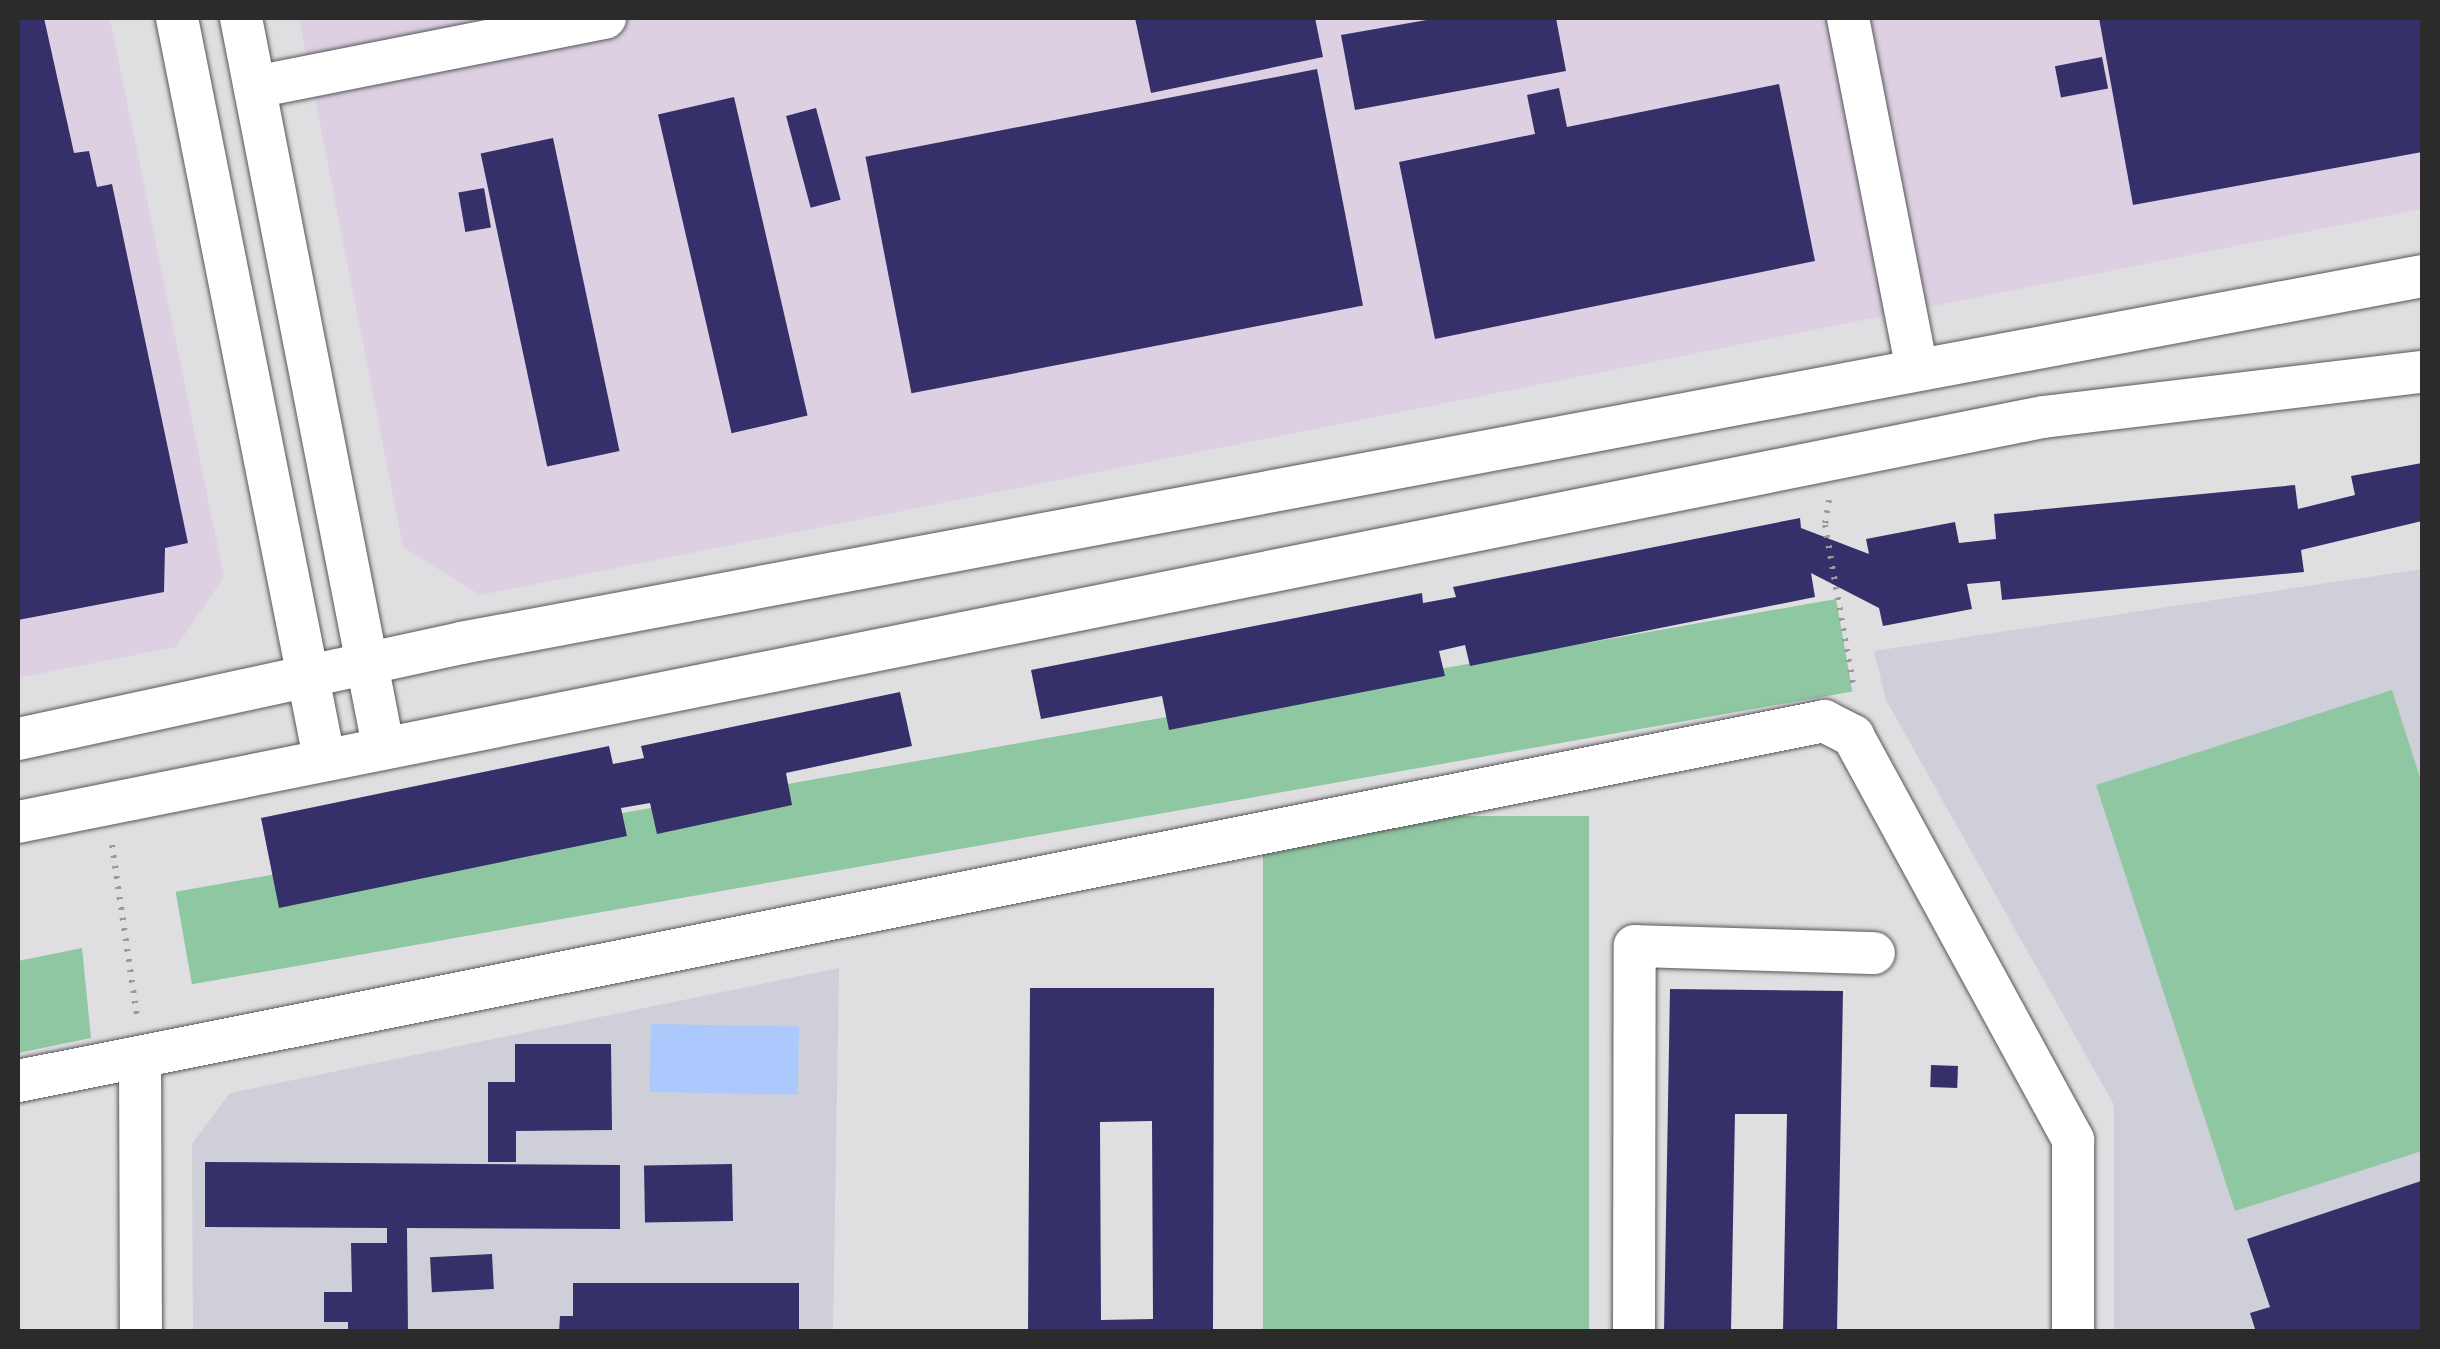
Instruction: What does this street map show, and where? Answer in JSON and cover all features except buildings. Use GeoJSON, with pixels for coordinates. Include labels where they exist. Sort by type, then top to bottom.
{"type":"FeatureCollection","features":[{"type":"Feature","properties":{"kind":"street"},"geometry":{"type":"LineString","coordinates":[[177,18],[324,758]]}},
{"type":"Feature","properties":{"kind":"street"},"geometry":{"type":"LineString","coordinates":[[241,18],[383,746]]}},
{"type":"Feature","properties":{"kind":"street"},"geometry":{"type":"LineString","coordinates":[[256,87],[606,18]]}},
{"type":"Feature","properties":{"kind":"street"},"geometry":{"type":"LineString","coordinates":[[1848,18],[1917,369]]}},
{"type":"Feature","properties":{"kind":"street"},"geometry":{"type":"LineString","coordinates":[[18,739],[368,664],[2422,276]]}},
{"type":"Feature","properties":{"kind":"street"},"geometry":{"type":"LineString","coordinates":[[18,822],[383,746],[2043,418],[2422,372]]}},
{"type":"Feature","properties":{"kind":"street"},"geometry":{"type":"LineString","coordinates":[[18,1082],[1824,721],[1853,736],[2073,1140],[2073,1332]]}},
{"type":"Feature","properties":{"kind":"street"},"geometry":{"type":"LineString","coordinates":[[1634,1332],[1635,946],[1874,952]]}},
{"type":"Feature","properties":{"kind":"street"},"geometry":{"type":"LineString","coordinates":[[140,1058],[141,1332]]}},
{"type":"Feature","properties":{"kind":"path"},"geometry":{"type":"LineString","coordinates":[[1830,497],[1825,525],[1858,711]]}},
{"type":"Feature","properties":{"kind":"path"},"geometry":{"type":"LineString","coordinates":[[104,804],[140,1058]]}},
{"type":"Feature","properties":{"kind":"shaded area"},"geometry":{"type":"Polygon","coordinates":[[[18,18],[110,18],[224,577],[176,647],[18,678],[18,18]]]}},
{"type":"Feature","properties":{"kind":"shaded area"},"geometry":{"type":"Polygon","coordinates":[[[299,18],[2422,18],[2422,209],[480,595],[403,547],[299,18]]]}},
{"type":"Feature","properties":{"kind":"shaded area"},"geometry":{"type":"Polygon","coordinates":[[[2422,569],[2422,1331],[2114,1331],[2114,1105],[1886,700],[1874,651],[2422,569]]]}},
{"type":"Feature","properties":{"kind":"shaded area"},"geometry":{"type":"Polygon","coordinates":[[[839,968],[833,1331],[193,1331],[192,1144],[230,1093],[839,968]]]}},
{"type":"Feature","properties":{"kind":"green space"},"geometry":{"type":"Polygon","coordinates":[[[1836,599],[1852,692],[192,984],[176,892],[1836,599]]]}},
{"type":"Feature","properties":{"kind":"green space"},"geometry":{"type":"Polygon","coordinates":[[[2392,690],[2422,784],[2422,1151],[2235,1211],[2096,785],[2392,690]]]}},
{"type":"Feature","properties":{"kind":"green space"},"geometry":{"type":"Polygon","coordinates":[[[1263,816],[1589,816],[1589,1331],[1263,1331],[1263,816]]]}},
{"type":"Feature","properties":{"kind":"green space"},"geometry":{"type":"Polygon","coordinates":[[[82,948],[91,1038],[18,1053],[18,961],[82,948]]]}},
{"type":"Feature","properties":{"kind":"water"},"geometry":{"type":"Polygon","coordinates":[[[651,1024],[799,1027],[798,1095],[650,1092],[651,1024]]]}}]}
